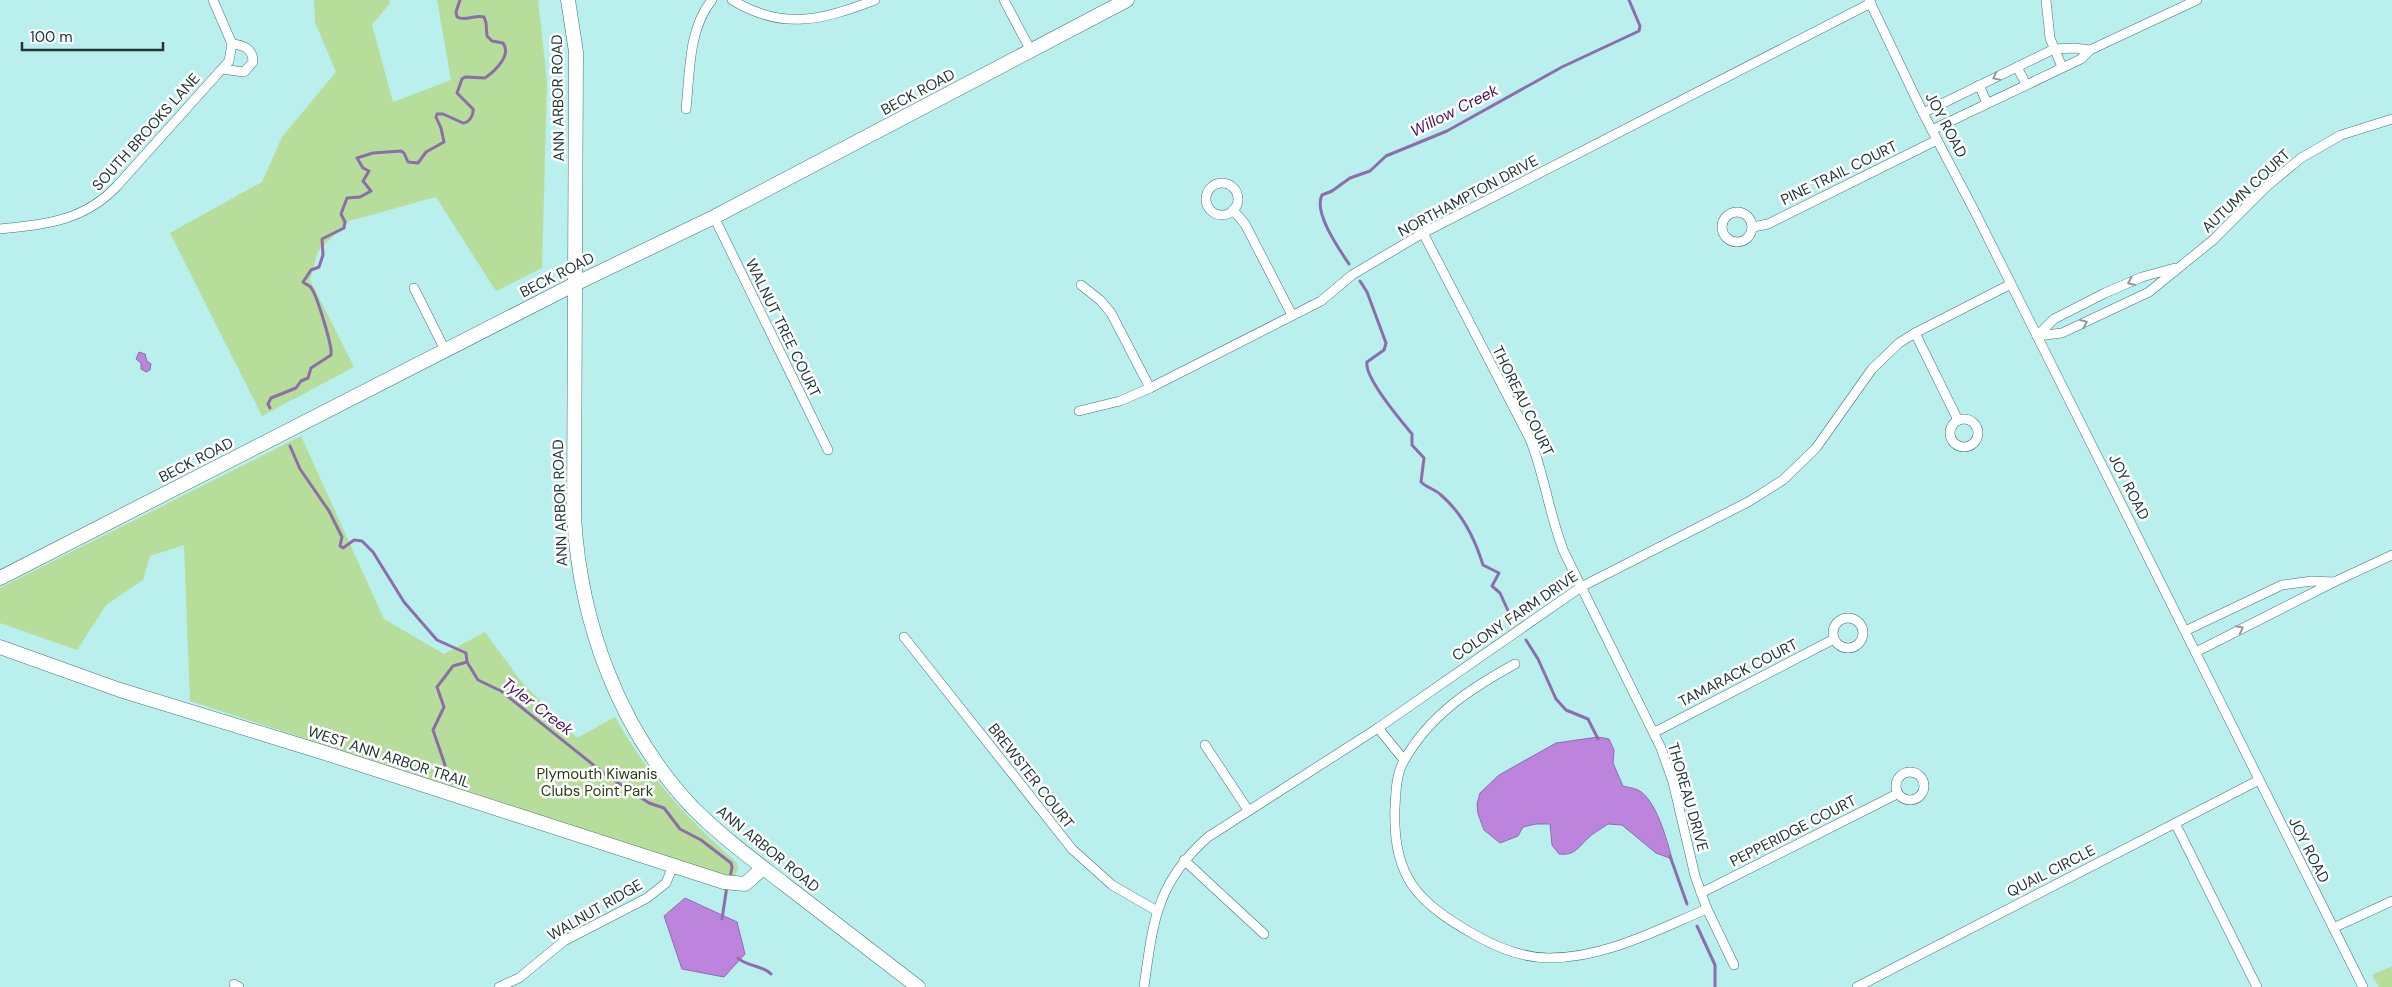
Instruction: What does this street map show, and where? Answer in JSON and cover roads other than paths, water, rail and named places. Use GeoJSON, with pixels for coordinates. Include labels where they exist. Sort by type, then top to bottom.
{"type":"FeatureCollection","features":[{"type":"Feature","properties":{"kind":"main road","name":"ANN ARBOR ROAD"},"geometry":{"type":"LineString","coordinates":[[568,0],[576,52],[576,539],[579,574],[599,649],[628,716],[649,751],[669,779],[714,828],[918,987]]}},
{"type":"Feature","properties":{"kind":"main road","name":"BECK ROAD"},"geometry":{"type":"LineString","coordinates":[[0,578],[575,284],[714,217],[1127,0]]}},
{"type":"Feature","properties":{"kind":"main road","name":"WEST ANN ARBOR TRAIL"},"geometry":{"type":"LineString","coordinates":[[0,646],[120,690],[322,752],[729,883],[745,884],[763,868]]}},
{"type":"Feature","properties":{"kind":"street"},"geometry":{"type":"LineString","coordinates":[[213,0],[232,44]]}},
{"type":"Feature","properties":{"kind":"street"},"geometry":{"type":"LineString","coordinates":[[686,109],[697,25],[704,10],[712,0]]}},
{"type":"Feature","properties":{"kind":"street"},"geometry":{"type":"LineString","coordinates":[[732,0],[765,16],[802,20],[829,16],[875,0]]}},
{"type":"Feature","properties":{"kind":"street"},"geometry":{"type":"LineString","coordinates":[[1004,0],[1031,51]]}},
{"type":"Feature","properties":{"kind":"street"},"geometry":{"type":"LineString","coordinates":[[2046,0],[2048,30],[2062,67]]}},
{"type":"Feature","properties":{"kind":"street"},"geometry":{"type":"LineString","coordinates":[[1932,130],[2081,59],[2090,50],[2196,0]]}},
{"type":"Feature","properties":{"kind":"street","name":"JOY ROAD"},"geometry":{"type":"LineString","coordinates":[[1870,2],[1923,113],[2186,630],[2362,987]]}},
{"type":"Feature","properties":{"kind":"street","name":"NORTHAMPTON DRIVE"},"geometry":{"type":"LineString","coordinates":[[1078,411],[1120,401],[1150,388],[1321,301],[1352,275],[1423,233],[1870,2]]}},
{"type":"Feature","properties":{"kind":"street","name":"SOUTH BROOKS LANE"},"geometry":{"type":"LineString","coordinates":[[0,229],[64,219],[86,211],[103,201],[222,70],[231,56],[232,44],[242,45],[253,58],[252,66],[240,72],[222,70]]}},
{"type":"Feature","properties":{"kind":"street"},"geometry":{"type":"LineString","coordinates":[[1923,113],[2054,49],[2074,48],[2090,50]]}},
{"type":"Feature","properties":{"kind":"street"},"geometry":{"type":"LineString","coordinates":[[2017,67],[2026,84]]}},
{"type":"Feature","properties":{"kind":"street"},"geometry":{"type":"LineString","coordinates":[[1979,85],[1987,103]]}},
{"type":"Feature","properties":{"kind":"street","name":"AUTUMN COURT"},"geometry":{"type":"LineString","coordinates":[[2037,336],[2062,333],[2149,292],[2177,267],[2213,240],[2266,187],[2300,158],[2341,136],[2392,119]]}},
{"type":"Feature","properties":{"kind":"street","name":"PINE TRAIL COURT"},"geometry":{"type":"LineString","coordinates":[[1753,227],[1768,224],[1937,140]]}},
{"type":"Feature","properties":{"kind":"street"},"geometry":{"type":"LineString","coordinates":[[1233,210],[1245,224],[1292,315]]}},
{"type":"Feature","properties":{"kind":"street","name":"WALNUT TREE COURT"},"geometry":{"type":"LineString","coordinates":[[714,217],[828,450]]}},
{"type":"Feature","properties":{"kind":"street","name":"THOREAU COURT"},"geometry":{"type":"LineString","coordinates":[[1423,233],[1530,439],[1542,471],[1557,534],[1581,587]]}},
{"type":"Feature","properties":{"kind":"street","name":"AUTUMN COURT"},"geometry":{"type":"LineString","coordinates":[[2037,336],[2054,319],[2105,293],[2142,277],[2177,267]]}},
{"type":"Feature","properties":{"kind":"street","name":"COLONY FARM DRIVE"},"geometry":{"type":"LineString","coordinates":[[1144,987],[1157,911],[1168,884],[1184,860],[1208,837],[1378,728],[1581,587],[1748,502],[1782,480],[1816,448],[1872,369],[1899,343],[1914,333],[2011,284]]}},
{"type":"Feature","properties":{"kind":"street"},"geometry":{"type":"LineString","coordinates":[[1081,285],[1100,300],[1110,313],[1150,388]]}},
{"type":"Feature","properties":{"kind":"street"},"geometry":{"type":"LineString","coordinates":[[414,288],[445,350]]}},
{"type":"Feature","properties":{"kind":"street"},"geometry":{"type":"LineString","coordinates":[[1914,333],[1958,420]]}},
{"type":"Feature","properties":{"kind":"street"},"geometry":{"type":"LineString","coordinates":[[2196,652],[2334,582],[2392,555]]}},
{"type":"Feature","properties":{"kind":"street"},"geometry":{"type":"LineString","coordinates":[[2186,630],[2282,585],[2312,581],[2334,582]]}},
{"type":"Feature","properties":{"kind":"street","name":"THOREAU DRIVE"},"geometry":{"type":"LineString","coordinates":[[1581,587],[1655,732],[1673,782],[1701,893],[1734,965]]}},
{"type":"Feature","properties":{"kind":"street","name":"BREWSTER COURT"},"geometry":{"type":"LineString","coordinates":[[904,637],[1072,849],[1112,885],[1157,911]]}},
{"type":"Feature","properties":{"kind":"street","name":"TAMARACK COURT"},"geometry":{"type":"LineString","coordinates":[[1655,732],[1834,639]]}},
{"type":"Feature","properties":{"kind":"street"},"geometry":{"type":"LineString","coordinates":[[1515,664],[1452,703],[1423,733],[1404,760],[1396,790],[1394,819],[1398,850],[1406,874],[1418,894],[1435,911],[1494,946],[1531,957],[1569,956],[1627,943],[1707,909]]}},
{"type":"Feature","properties":{"kind":"street"},"geometry":{"type":"LineString","coordinates":[[1378,728],[1404,760]]}},
{"type":"Feature","properties":{"kind":"street"},"geometry":{"type":"LineString","coordinates":[[1205,745],[1248,810]]}},
{"type":"Feature","properties":{"kind":"street","name":"QUAIL CIRCLE"},"geometry":{"type":"LineString","coordinates":[[1857,987],[2259,780]]}},
{"type":"Feature","properties":{"kind":"street","name":"PEPPERIDGE COURT"},"geometry":{"type":"LineString","coordinates":[[1701,893],[1897,794]]}},
{"type":"Feature","properties":{"kind":"street"},"geometry":{"type":"LineString","coordinates":[[2175,823],[2257,987]]}},
{"type":"Feature","properties":{"kind":"street"},"geometry":{"type":"LineString","coordinates":[[1184,860],[1264,934]]}},
{"type":"Feature","properties":{"kind":"street","name":"WALNUT RIDGE"},"geometry":{"type":"LineString","coordinates":[[499,987],[519,978],[564,941],[647,898],[666,883],[673,866]]}},
{"type":"Feature","properties":{"kind":"street"},"geometry":{"type":"LineString","coordinates":[[2334,928],[2392,901]]}},
{"type":"Feature","properties":{"kind":"waterway","name":"Tyler Creek"},"geometry":{"type":"LineString","coordinates":[[270,408],[268,404],[271,398],[296,388],[301,381],[308,378],[311,368],[331,355],[327,333],[314,294],[311,288],[303,282],[311,270],[319,267],[323,255],[322,239],[344,228],[345,222],[341,214],[347,198],[360,197],[371,191],[363,181],[369,171],[363,168],[357,158],[373,153],[401,151],[408,162],[418,163],[426,152],[444,142],[436,117],[437,114],[443,114],[463,123],[467,122],[472,116],[473,109],[457,93],[462,79],[465,77],[485,78],[504,58],[505,48],[503,43],[492,41],[487,36],[484,17],[477,16],[464,19],[457,17],[456,12],[460,0]]}},
{"type":"Feature","properties":{"kind":"waterway","name":"Willow Creek"},"geometry":{"type":"LineString","coordinates":[[1349,264],[1324,220],[1320,202],[1322,195],[1332,191],[1350,178],[1370,171],[1386,156],[1447,131],[1562,67],[1639,31],[1640,26],[1629,0]]}},
{"type":"Feature","properties":{"kind":"waterway","name":"Willow Creek"},"geometry":{"type":"LineString","coordinates":[[1360,281],[1367,292],[1386,343],[1384,350],[1367,362],[1371,378],[1384,399],[1412,434],[1412,445],[1424,458],[1421,482],[1439,493],[1449,502],[1472,536],[1483,565],[1499,573],[1492,586],[1500,593],[1510,615]]}},
{"type":"Feature","properties":{"kind":"waterway","name":"Tyler Creek"},"geometry":{"type":"LineString","coordinates":[[290,446],[300,469],[329,511],[342,537],[340,546],[343,548],[354,540],[362,541],[373,552],[404,602],[437,640],[466,653],[467,662],[478,680],[501,691],[606,775],[649,803],[664,808],[680,829],[701,840],[731,863],[730,878]]}},
{"type":"Feature","properties":{"kind":"waterway","name":"Willow Creek"},"geometry":{"type":"LineString","coordinates":[[1526,640],[1538,659],[1556,699],[1566,710],[1588,719],[1598,739]]}},
{"type":"Feature","properties":{"kind":"waterway"},"geometry":{"type":"LineString","coordinates":[[442,779],[445,765],[433,730],[444,707],[437,687],[453,666],[467,662]]}},
{"type":"Feature","properties":{"kind":"waterway","name":"Willow Creek"},"geometry":{"type":"LineString","coordinates":[[1670,856],[1687,904]]}},
{"type":"Feature","properties":{"kind":"waterway","name":"Tyler Creek"},"geometry":{"type":"LineString","coordinates":[[722,919],[727,886]]}},
{"type":"Feature","properties":{"kind":"waterway","name":"Willow Creek"},"geometry":{"type":"LineString","coordinates":[[1697,926],[1715,965],[1715,987]]}},
{"type":"Feature","properties":{"kind":"waterway","name":"Tyler Creek"},"geometry":{"type":"LineString","coordinates":[[738,958],[771,974]]}},
{"type":"Feature","properties":{"kind":"park label","name":"Plymouth Kiwanis Clubs Point Park"},"geometry":{"type":"Point","coordinates":[597,782]}}]}
